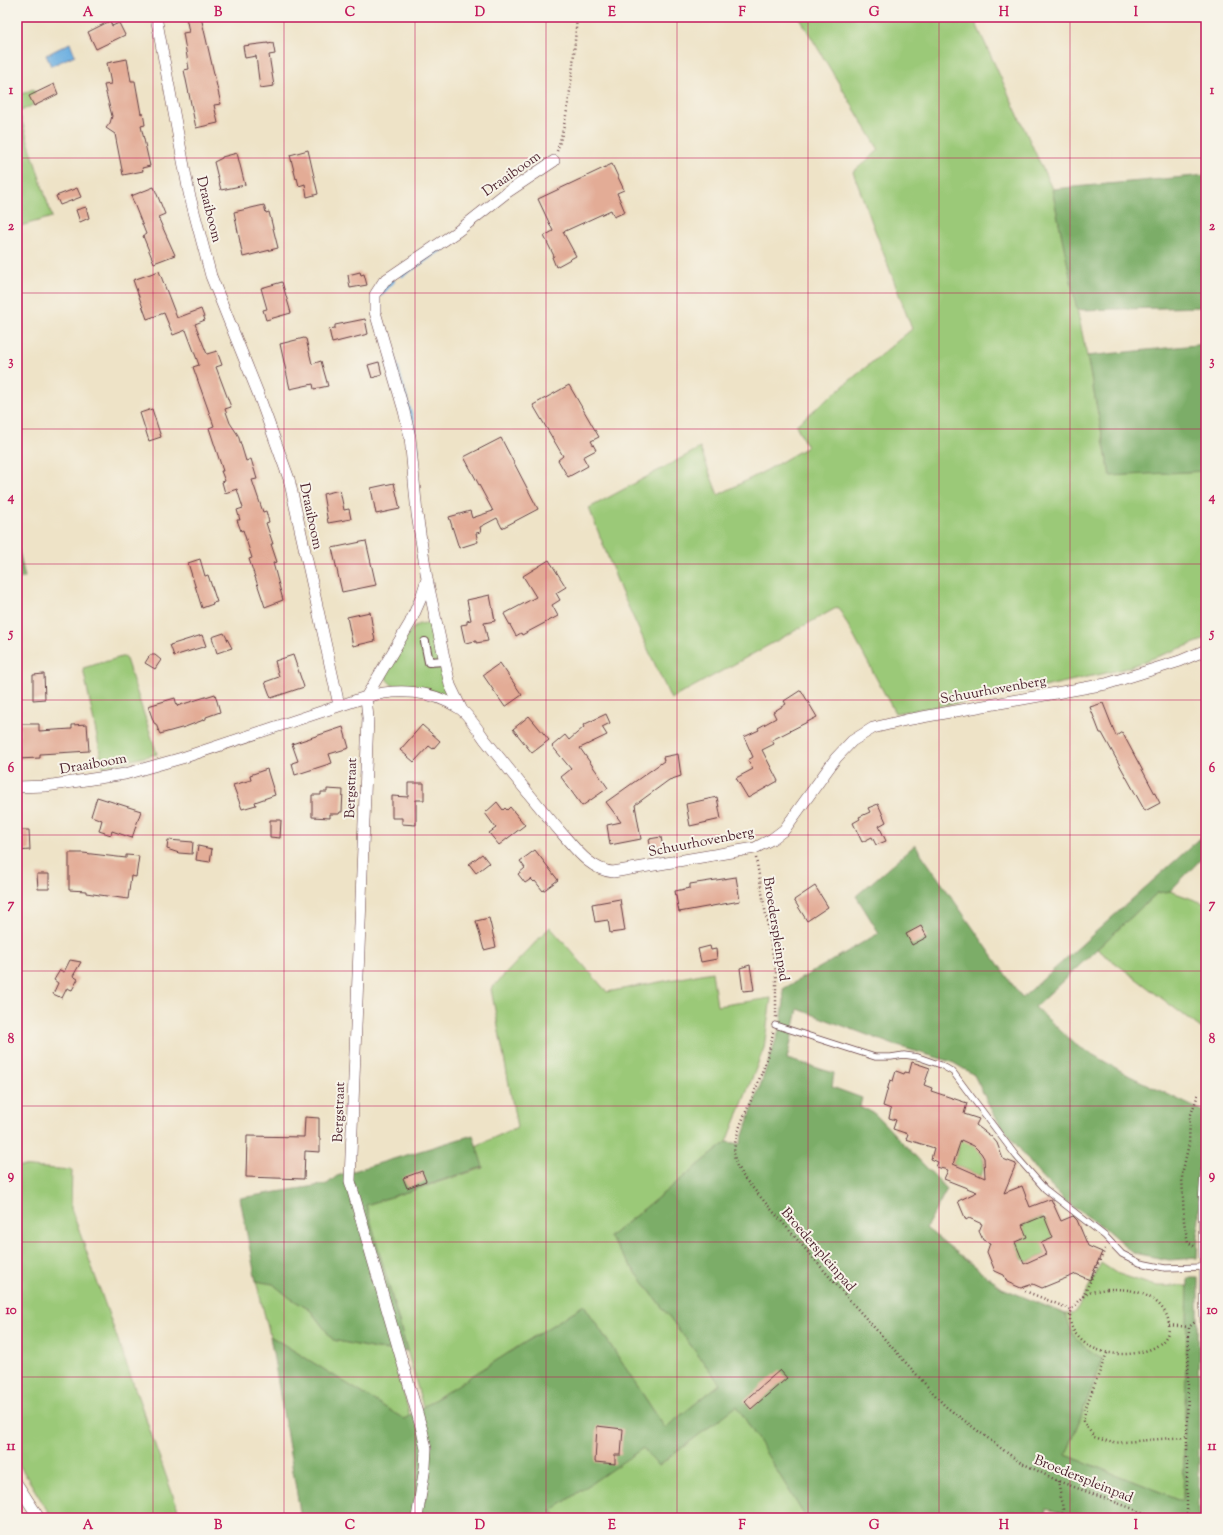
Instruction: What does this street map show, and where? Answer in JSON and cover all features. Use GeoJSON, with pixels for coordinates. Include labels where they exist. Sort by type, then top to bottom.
{"type":"FeatureCollection","features":[{"type":"Feature","properties":{"kind":"street","name":"Draaiboom"},"geometry":{"type":"LineString","coordinates":[[17,787],[46,786],[125,774],[182,758],[339,705],[289,479],[258,393],[211,276],[189,193],[156,17]]}},
{"type":"Feature","properties":{"kind":"street","name":"Draaiboom"},"geometry":{"type":"LineString","coordinates":[[461,708],[450,685],[444,661],[428,579],[418,514],[410,437],[404,410],[375,312],[374,295],[384,281],[458,231],[506,193],[554,161]]}},
{"type":"Feature","properties":{"kind":"street","name":"Draaiboom"},"geometry":{"type":"LineString","coordinates":[[366,696],[410,623],[422,598],[428,579]]}},
{"type":"Feature","properties":{"kind":"street"},"geometry":{"type":"LineString","coordinates":[[425,642],[429,662],[444,661]]}},
{"type":"Feature","properties":{"kind":"street","name":"Schuurhovenberg"},"geometry":{"type":"LineString","coordinates":[[339,705],[381,692],[405,691],[437,698],[461,708],[546,815],[578,852],[599,870],[612,872],[755,848],[772,839],[784,830],[836,758],[852,741],[873,728],[906,720],[1106,684],[1180,661],[1206,650]]}},
{"type":"Feature","properties":{"kind":"street","name":"Bergstraat"},"geometry":{"type":"LineString","coordinates":[[366,696],[368,718],[350,1181],[422,1430],[426,1449],[425,1467],[417,1518]]}},
{"type":"Feature","properties":{"kind":"street"},"geometry":{"type":"LineString","coordinates":[[1206,1172],[1204,1202],[1206,1335]]}},
{"type":"Feature","properties":{"kind":"street"},"geometry":{"type":"LineString","coordinates":[[17,1484],[38,1518]]}},
{"type":"Feature","properties":{"kind":"lane"},"geometry":{"type":"LineString","coordinates":[[775,1025],[875,1057],[904,1055],[918,1057],[941,1065],[953,1072],[1016,1156],[1045,1189],[1105,1236],[1122,1254],[1140,1263],[1165,1268],[1205,1267]]}},
{"type":"Feature","properties":{"kind":"path"},"geometry":{"type":"LineString","coordinates":[[554,161],[564,129],[573,66],[577,17]]}},
{"type":"Feature","properties":{"kind":"path","name":"Broederspleinpad"},"geometry":{"type":"LineString","coordinates":[[755,848],[776,973],[777,1013],[769,1050],[757,1087],[737,1136],[734,1149],[735,1161],[745,1179],[853,1304],[946,1406],[1018,1461],[1058,1481],[1158,1518]]}},
{"type":"Feature","properties":{"kind":"path"},"geometry":{"type":"LineString","coordinates":[[1199,1092],[1190,1117],[1189,1144],[1182,1174],[1184,1214],[1188,1242],[1205,1253]]}},
{"type":"Feature","properties":{"kind":"path"},"geometry":{"type":"LineString","coordinates":[[1082,1297],[1090,1293],[1107,1289],[1140,1293],[1153,1300],[1163,1308],[1169,1318],[1170,1325],[1168,1334],[1162,1342],[1152,1349],[1137,1354],[1107,1353],[1090,1347],[1079,1338],[1072,1327],[1070,1318],[1072,1310],[1082,1297],[1109,1241]]}},
{"type":"Feature","properties":{"kind":"path"},"geometry":{"type":"LineString","coordinates":[[1025,1291],[1072,1310]]}},
{"type":"Feature","properties":{"kind":"path"},"geometry":{"type":"LineString","coordinates":[[1170,1325],[1189,1327],[1206,1312]]}},
{"type":"Feature","properties":{"kind":"path"},"geometry":{"type":"LineString","coordinates":[[1187,1518],[1189,1327]]}},
{"type":"Feature","properties":{"kind":"path"},"geometry":{"type":"LineString","coordinates":[[1107,1353],[1082,1421],[1094,1437],[1113,1443],[1184,1437],[1187,1434]]}},
{"type":"Feature","properties":{"kind":"path"},"geometry":{"type":"LineString","coordinates":[[1058,1481],[1063,1509],[1062,1518]]}},
{"type":"Feature","properties":{"kind":"green space"},"geometry":{"type":"Polygon","coordinates":[[[799,17],[973,17],[1052,189],[1110,475],[1206,471],[1206,639],[1123,669],[1008,695],[895,713],[838,607],[671,699],[621,591],[589,508],[700,448],[718,495],[767,470],[807,447],[796,425],[912,329],[853,172],[879,150],[799,17]]]}},
{"type":"Feature","properties":{"kind":"green space"},"geometry":{"type":"Polygon","coordinates":[[[33,89],[39,102],[19,112],[52,217],[17,227],[17,96],[33,89]]]}},
{"type":"Feature","properties":{"kind":"green space"},"geometry":{"type":"Polygon","coordinates":[[[1206,175],[1206,307],[1077,310],[1052,189],[1206,175]]]}},
{"type":"Feature","properties":{"kind":"green space"},"geometry":{"type":"Polygon","coordinates":[[[1206,344],[1206,471],[1110,476],[1087,356],[1206,344]]]}},
{"type":"Feature","properties":{"kind":"green space"},"geometry":{"type":"Polygon","coordinates":[[[17,543],[25,577],[17,580],[17,543]]]}},
{"type":"Feature","properties":{"kind":"green space"},"geometry":{"type":"Polygon","coordinates":[[[426,623],[432,626],[454,700],[421,688],[392,685],[387,680],[385,671],[412,629],[419,624],[426,623]]]}},
{"type":"Feature","properties":{"kind":"green space"},"geometry":{"type":"Polygon","coordinates":[[[125,656],[157,754],[103,767],[83,668],[125,656]]]}},
{"type":"Feature","properties":{"kind":"green space"},"geometry":{"type":"Polygon","coordinates":[[[1206,833],[1206,854],[1170,891],[1157,893],[1035,1007],[1076,1045],[1130,1076],[1204,1112],[1206,1107],[1206,1141],[1202,1152],[1197,1258],[1169,1260],[1133,1253],[1106,1229],[1065,1201],[1038,1173],[994,1115],[974,1075],[952,1062],[894,1045],[798,1009],[787,1059],[834,1073],[832,1087],[862,1098],[860,1106],[875,1114],[947,1189],[926,1228],[1002,1288],[1065,1314],[1072,1332],[1084,1347],[1103,1359],[1066,1455],[1183,1501],[1188,1278],[1198,1278],[1199,1518],[1079,1518],[1047,1509],[1046,1518],[806,1518],[737,1406],[658,1466],[643,1448],[551,1511],[560,1518],[301,1518],[270,1336],[404,1419],[584,1305],[665,1428],[720,1384],[609,1237],[727,1142],[740,1144],[780,1028],[784,1002],[783,989],[879,933],[856,896],[915,845],[1022,998],[1206,833]]]}},
{"type":"Feature","properties":{"kind":"green space"},"geometry":{"type":"Polygon","coordinates":[[[1170,891],[1206,904],[1206,1032],[1097,949],[1157,893],[1170,891]]]}},
{"type":"Feature","properties":{"kind":"green space"},"geometry":{"type":"Polygon","coordinates":[[[550,927],[607,992],[712,972],[717,1006],[771,998],[764,1048],[727,1142],[609,1237],[720,1384],[665,1428],[584,1305],[423,1407],[366,1205],[483,1168],[476,1146],[517,1127],[491,989],[550,927]]]}},
{"type":"Feature","properties":{"kind":"green space"},"geometry":{"type":"Polygon","coordinates":[[[473,1135],[483,1167],[366,1205],[407,1351],[376,1349],[333,1340],[310,1310],[290,1298],[273,1284],[256,1281],[240,1198],[327,1184],[337,1176],[473,1135]]]}},
{"type":"Feature","properties":{"kind":"green space"},"geometry":{"type":"Polygon","coordinates":[[[954,1135],[973,1146],[982,1154],[984,1160],[981,1176],[953,1164],[959,1147],[954,1135]]]}},
{"type":"Feature","properties":{"kind":"green space"},"geometry":{"type":"Polygon","coordinates":[[[17,1166],[72,1170],[71,1208],[181,1518],[52,1518],[17,1461],[17,1166]]]}},
{"type":"Feature","properties":{"kind":"green space"},"geometry":{"type":"Polygon","coordinates":[[[1040,1218],[1046,1220],[1053,1238],[1042,1243],[1046,1254],[1028,1262],[1022,1259],[1015,1242],[1026,1237],[1022,1225],[1040,1218]]]}},
{"type":"Feature","properties":{"kind":"green space"},"geometry":{"type":"Polygon","coordinates":[[[1101,1263],[1116,1273],[1155,1286],[1188,1286],[1183,1501],[1066,1455],[1103,1359],[1084,1347],[1072,1332],[1065,1314],[1076,1312],[1101,1263]]]}},
{"type":"Feature","properties":{"kind":"green space"},"geometry":{"type":"Polygon","coordinates":[[[256,1281],[273,1284],[290,1298],[310,1310],[333,1340],[376,1349],[392,1350],[410,1416],[404,1419],[270,1336],[256,1281]]]}},
{"type":"Feature","properties":{"kind":"green space"},"geometry":{"type":"Polygon","coordinates":[[[737,1405],[806,1518],[560,1518],[551,1511],[644,1447],[659,1466],[737,1405]]]}},
{"type":"Feature","properties":{"kind":"water"},"geometry":{"type":"Polygon","coordinates":[[[70,43],[75,55],[51,66],[46,55],[70,43]]]}},
{"type":"Feature","properties":{"kind":"building"},"geometry":{"type":"Polygon","coordinates":[[[186,17],[201,17],[221,104],[214,105],[218,123],[196,128],[184,70],[189,69],[183,33],[189,32],[186,17]]]}},
{"type":"Feature","properties":{"kind":"building"},"geometry":{"type":"Polygon","coordinates":[[[110,21],[112,26],[119,23],[125,35],[96,49],[88,32],[110,21]]]}},
{"type":"Feature","properties":{"kind":"building"},"geometry":{"type":"Polygon","coordinates":[[[273,43],[275,54],[269,55],[274,86],[260,88],[256,56],[245,58],[243,46],[273,43]]]}},
{"type":"Feature","properties":{"kind":"building"},"geometry":{"type":"Polygon","coordinates":[[[127,59],[131,81],[135,81],[141,114],[143,113],[145,125],[141,126],[150,166],[142,168],[143,171],[123,175],[115,134],[106,128],[110,123],[112,116],[104,85],[111,84],[107,63],[127,59]]]}},
{"type":"Feature","properties":{"kind":"building"},"geometry":{"type":"Polygon","coordinates":[[[54,84],[58,94],[34,106],[29,96],[54,84]]]}},
{"type":"Feature","properties":{"kind":"building"},"geometry":{"type":"Polygon","coordinates":[[[308,150],[318,194],[307,197],[305,184],[299,186],[297,178],[296,179],[290,155],[308,150]]]}},
{"type":"Feature","properties":{"kind":"building"},"geometry":{"type":"Polygon","coordinates":[[[237,153],[245,185],[221,190],[214,162],[222,157],[237,153]]]}},
{"type":"Feature","properties":{"kind":"building"},"geometry":{"type":"Polygon","coordinates":[[[612,164],[624,190],[617,193],[625,212],[614,217],[611,210],[563,232],[576,256],[556,267],[552,257],[554,256],[544,236],[553,231],[538,199],[612,164]]]}},
{"type":"Feature","properties":{"kind":"building"},"geometry":{"type":"Polygon","coordinates":[[[154,187],[165,214],[158,217],[175,255],[154,263],[143,236],[146,234],[131,196],[154,187]]]}},
{"type":"Feature","properties":{"kind":"building"},"geometry":{"type":"Polygon","coordinates":[[[77,188],[81,197],[60,205],[56,196],[77,188]]]}},
{"type":"Feature","properties":{"kind":"building"},"geometry":{"type":"Polygon","coordinates":[[[264,205],[266,213],[269,212],[278,248],[243,257],[234,212],[264,205]]]}},
{"type":"Feature","properties":{"kind":"building"},"geometry":{"type":"Polygon","coordinates":[[[86,207],[89,218],[80,222],[76,210],[86,207]]]}},
{"type":"Feature","properties":{"kind":"building"},"geometry":{"type":"Polygon","coordinates":[[[159,271],[177,318],[201,309],[205,320],[195,324],[207,354],[217,351],[222,365],[216,367],[231,407],[225,409],[230,423],[238,435],[246,461],[251,459],[257,479],[252,480],[263,512],[266,511],[269,522],[266,523],[277,562],[273,563],[283,600],[265,607],[249,559],[252,558],[243,530],[241,531],[237,520],[240,520],[237,510],[243,508],[237,489],[225,493],[222,482],[225,481],[221,471],[223,471],[209,428],[214,426],[193,367],[199,365],[186,330],[173,335],[164,313],[147,319],[133,280],[159,271]]]}},
{"type":"Feature","properties":{"kind":"building"},"geometry":{"type":"Polygon","coordinates":[[[360,272],[361,275],[364,274],[367,285],[350,288],[348,275],[360,272]]]}},
{"type":"Feature","properties":{"kind":"building"},"geometry":{"type":"Polygon","coordinates":[[[282,282],[291,313],[266,320],[263,310],[267,309],[261,288],[282,282]]]}},
{"type":"Feature","properties":{"kind":"building"},"geometry":{"type":"Polygon","coordinates":[[[365,319],[368,334],[332,343],[329,329],[335,328],[335,325],[365,319]]]}},
{"type":"Feature","properties":{"kind":"building"},"geometry":{"type":"Polygon","coordinates":[[[304,338],[306,339],[312,364],[321,361],[328,386],[314,389],[313,384],[290,389],[280,344],[304,338]]]}},
{"type":"Feature","properties":{"kind":"building"},"geometry":{"type":"Polygon","coordinates":[[[379,362],[382,375],[372,378],[368,365],[379,362]]]}},
{"type":"Feature","properties":{"kind":"building"},"geometry":{"type":"Polygon","coordinates":[[[569,385],[599,437],[591,441],[596,450],[583,457],[588,466],[568,477],[558,460],[563,456],[533,405],[569,385]]]}},
{"type":"Feature","properties":{"kind":"building"},"geometry":{"type":"Polygon","coordinates":[[[152,409],[161,437],[149,441],[140,413],[152,409]]]}},
{"type":"Feature","properties":{"kind":"building"},"geometry":{"type":"Polygon","coordinates":[[[501,438],[538,509],[502,528],[497,518],[480,527],[481,532],[476,533],[478,542],[459,548],[449,517],[470,511],[472,518],[493,511],[464,457],[501,438]]]}},
{"type":"Feature","properties":{"kind":"building"},"geometry":{"type":"Polygon","coordinates":[[[394,483],[400,509],[376,514],[371,488],[394,483]]]}},
{"type":"Feature","properties":{"kind":"building"},"geometry":{"type":"Polygon","coordinates":[[[340,490],[344,510],[349,509],[351,519],[328,523],[323,494],[340,490]]]}},
{"type":"Feature","properties":{"kind":"building"},"geometry":{"type":"Polygon","coordinates":[[[366,541],[376,585],[342,592],[332,548],[366,541]]]}},
{"type":"Feature","properties":{"kind":"building"},"geometry":{"type":"Polygon","coordinates":[[[200,559],[205,576],[208,575],[217,602],[202,608],[188,563],[200,559]]]}},
{"type":"Feature","properties":{"kind":"building"},"geometry":{"type":"Polygon","coordinates":[[[549,560],[566,587],[556,593],[560,600],[552,605],[558,616],[522,635],[521,633],[516,636],[504,614],[536,597],[523,576],[549,560]]]}},
{"type":"Feature","properties":{"kind":"building"},"geometry":{"type":"Polygon","coordinates":[[[490,595],[495,621],[484,623],[488,641],[465,643],[461,625],[467,624],[467,621],[471,620],[467,600],[490,595]]]}},
{"type":"Feature","properties":{"kind":"building"},"geometry":{"type":"Polygon","coordinates":[[[370,612],[375,641],[353,646],[347,617],[370,612]]]}},
{"type":"Feature","properties":{"kind":"building"},"geometry":{"type":"Polygon","coordinates":[[[224,633],[232,648],[217,653],[212,637],[224,633]]]}},
{"type":"Feature","properties":{"kind":"building"},"geometry":{"type":"Polygon","coordinates":[[[202,635],[206,646],[174,656],[170,645],[202,635]]]}},
{"type":"Feature","properties":{"kind":"building"},"geometry":{"type":"Polygon","coordinates":[[[150,655],[155,655],[161,660],[155,669],[145,663],[150,655]]]}},
{"type":"Feature","properties":{"kind":"building"},"geometry":{"type":"Polygon","coordinates":[[[293,655],[304,687],[271,698],[265,682],[279,677],[275,661],[293,655]]]}},
{"type":"Feature","properties":{"kind":"building"},"geometry":{"type":"Polygon","coordinates":[[[500,663],[522,695],[505,707],[483,675],[500,663]]]}},
{"type":"Feature","properties":{"kind":"building"},"geometry":{"type":"Polygon","coordinates":[[[44,674],[45,699],[33,700],[33,675],[44,674]]]}},
{"type":"Feature","properties":{"kind":"building"},"geometry":{"type":"Polygon","coordinates":[[[801,690],[817,717],[772,740],[774,744],[762,750],[778,781],[748,798],[736,778],[753,769],[748,760],[753,757],[744,737],[759,730],[758,728],[776,718],[773,712],[786,704],[784,701],[801,690]]]}},
{"type":"Feature","properties":{"kind":"building"},"geometry":{"type":"Polygon","coordinates":[[[215,694],[220,712],[185,727],[160,734],[148,706],[175,698],[177,706],[215,694]]]}},
{"type":"Feature","properties":{"kind":"building"},"geometry":{"type":"Polygon","coordinates":[[[1103,703],[1116,736],[1122,732],[1160,803],[1145,811],[1102,733],[1100,733],[1090,707],[1103,703]]]}},
{"type":"Feature","properties":{"kind":"building"},"geometry":{"type":"Polygon","coordinates":[[[606,714],[610,723],[602,727],[607,735],[580,748],[608,788],[582,806],[561,777],[571,769],[552,746],[565,735],[569,740],[584,727],[583,725],[606,714]]]}},
{"type":"Feature","properties":{"kind":"building"},"geometry":{"type":"Polygon","coordinates":[[[529,716],[549,740],[532,753],[513,729],[529,716]]]}},
{"type":"Feature","properties":{"kind":"building"},"geometry":{"type":"Polygon","coordinates":[[[19,724],[39,724],[39,731],[72,729],[72,725],[87,724],[89,751],[40,754],[40,758],[17,759],[17,746],[20,745],[19,724]]]}},
{"type":"Feature","properties":{"kind":"building"},"geometry":{"type":"Polygon","coordinates":[[[422,725],[440,741],[433,749],[429,746],[414,762],[400,750],[422,725]]]}},
{"type":"Feature","properties":{"kind":"building"},"geometry":{"type":"Polygon","coordinates":[[[343,727],[349,748],[329,754],[332,763],[295,775],[292,763],[298,761],[292,744],[343,727]]]}},
{"type":"Feature","properties":{"kind":"building"},"geometry":{"type":"Polygon","coordinates":[[[678,754],[681,776],[669,780],[635,805],[641,839],[610,845],[607,825],[621,822],[606,802],[664,761],[663,757],[678,754]]]}},
{"type":"Feature","properties":{"kind":"building"},"geometry":{"type":"Polygon","coordinates":[[[267,769],[275,795],[255,802],[256,805],[242,809],[233,785],[251,780],[250,775],[267,769]]]}},
{"type":"Feature","properties":{"kind":"building"},"geometry":{"type":"Polygon","coordinates":[[[408,783],[424,783],[424,800],[416,800],[416,825],[402,824],[402,818],[392,818],[392,796],[408,797],[408,783]]]}},
{"type":"Feature","properties":{"kind":"building"},"geometry":{"type":"Polygon","coordinates":[[[327,789],[343,790],[342,812],[339,814],[330,814],[330,818],[312,817],[312,795],[321,795],[321,792],[327,792],[327,789]]]}},
{"type":"Feature","properties":{"kind":"building"},"geometry":{"type":"Polygon","coordinates":[[[97,797],[141,811],[132,838],[112,831],[111,835],[99,831],[102,820],[91,816],[97,797]]]}},
{"type":"Feature","properties":{"kind":"building"},"geometry":{"type":"Polygon","coordinates":[[[717,797],[721,819],[690,826],[686,804],[717,797]]]}},
{"type":"Feature","properties":{"kind":"building"},"geometry":{"type":"Polygon","coordinates":[[[497,802],[503,810],[505,808],[507,810],[510,807],[525,825],[499,845],[489,833],[496,828],[485,813],[497,802]]]}},
{"type":"Feature","properties":{"kind":"building"},"geometry":{"type":"Polygon","coordinates":[[[878,804],[886,822],[879,826],[886,841],[876,845],[872,837],[862,842],[853,823],[860,819],[859,817],[870,812],[868,808],[878,804]]]}},
{"type":"Feature","properties":{"kind":"building"},"geometry":{"type":"Polygon","coordinates":[[[270,820],[281,820],[280,838],[270,837],[270,820]]]}},
{"type":"Feature","properties":{"kind":"building"},"geometry":{"type":"Polygon","coordinates":[[[17,830],[29,830],[30,850],[17,851],[17,830]]]}},
{"type":"Feature","properties":{"kind":"building"},"geometry":{"type":"Polygon","coordinates":[[[661,837],[663,848],[651,851],[649,839],[661,837]]]}},
{"type":"Feature","properties":{"kind":"building"},"geometry":{"type":"Polygon","coordinates":[[[168,840],[193,842],[192,854],[179,853],[167,849],[168,840]]]}},
{"type":"Feature","properties":{"kind":"building"},"geometry":{"type":"Polygon","coordinates":[[[198,846],[212,849],[210,862],[196,860],[198,846]]]}},
{"type":"Feature","properties":{"kind":"building"},"geometry":{"type":"Polygon","coordinates":[[[535,850],[558,880],[543,891],[535,881],[534,882],[531,879],[525,883],[518,874],[525,868],[520,861],[535,850]]]}},
{"type":"Feature","properties":{"kind":"building"},"geometry":{"type":"Polygon","coordinates":[[[69,853],[83,853],[126,858],[126,855],[139,856],[136,877],[131,876],[128,899],[86,893],[86,891],[69,890],[69,853]]]}},
{"type":"Feature","properties":{"kind":"building"},"geometry":{"type":"Polygon","coordinates":[[[482,854],[489,863],[476,873],[469,864],[482,854]]]}},
{"type":"Feature","properties":{"kind":"building"},"geometry":{"type":"Polygon","coordinates":[[[37,874],[49,874],[49,889],[38,889],[37,874]]]}},
{"type":"Feature","properties":{"kind":"building"},"geometry":{"type":"Polygon","coordinates":[[[736,877],[740,901],[679,912],[675,891],[690,888],[690,884],[736,877]]]}},
{"type":"Feature","properties":{"kind":"building"},"geometry":{"type":"Polygon","coordinates":[[[815,886],[828,907],[807,921],[794,900],[815,886]]]}},
{"type":"Feature","properties":{"kind":"building"},"geometry":{"type":"Polygon","coordinates":[[[620,899],[625,931],[610,933],[608,920],[595,922],[592,904],[620,899]]]}},
{"type":"Feature","properties":{"kind":"building"},"geometry":{"type":"Polygon","coordinates":[[[489,918],[496,947],[484,950],[476,921],[489,918]]]}},
{"type":"Feature","properties":{"kind":"building"},"geometry":{"type":"Polygon","coordinates":[[[921,926],[927,937],[912,945],[906,934],[921,926]]]}},
{"type":"Feature","properties":{"kind":"building"},"geometry":{"type":"Polygon","coordinates":[[[710,946],[711,950],[716,949],[717,959],[701,962],[698,949],[710,946]]]}},
{"type":"Feature","properties":{"kind":"building"},"geometry":{"type":"Polygon","coordinates":[[[70,960],[81,962],[73,976],[78,979],[72,990],[67,988],[62,998],[53,994],[58,983],[54,980],[60,970],[64,972],[70,960]]]}},
{"type":"Feature","properties":{"kind":"building"},"geometry":{"type":"Polygon","coordinates":[[[750,965],[754,990],[743,991],[740,968],[750,965]]]}},
{"type":"Feature","properties":{"kind":"building"},"geometry":{"type":"Polygon","coordinates":[[[912,1062],[930,1068],[924,1085],[932,1088],[931,1091],[967,1103],[964,1114],[979,1119],[976,1125],[992,1137],[997,1143],[1003,1159],[1016,1164],[1004,1193],[1022,1186],[1030,1207],[1051,1199],[1061,1221],[1073,1216],[1077,1220],[1088,1246],[1102,1252],[1090,1280],[1076,1274],[1042,1288],[1033,1284],[1021,1288],[1007,1282],[1004,1275],[995,1271],[987,1252],[990,1243],[983,1240],[979,1231],[982,1224],[969,1218],[966,1220],[958,1201],[977,1192],[944,1179],[948,1170],[936,1167],[938,1162],[931,1159],[934,1148],[906,1139],[908,1134],[893,1129],[896,1120],[889,1118],[891,1109],[883,1106],[890,1080],[893,1081],[896,1071],[904,1074],[905,1072],[909,1073],[912,1062]],[[961,1140],[953,1164],[985,1178],[984,1158],[981,1153],[974,1146],[961,1140]],[[1044,1216],[1022,1225],[1027,1237],[1015,1242],[1024,1264],[1046,1254],[1041,1243],[1053,1238],[1044,1216]]]}},
{"type":"Feature","properties":{"kind":"building"},"geometry":{"type":"Polygon","coordinates":[[[305,1117],[319,1118],[320,1152],[305,1151],[304,1179],[246,1177],[247,1136],[304,1137],[305,1117]]]}},
{"type":"Feature","properties":{"kind":"building"},"geometry":{"type":"Polygon","coordinates":[[[422,1171],[426,1181],[407,1188],[403,1178],[422,1171]]]}},
{"type":"Feature","properties":{"kind":"building"},"geometry":{"type":"Polygon","coordinates":[[[780,1370],[787,1378],[751,1409],[744,1401],[780,1370]]]}},
{"type":"Feature","properties":{"kind":"building"},"geometry":{"type":"Polygon","coordinates":[[[597,1426],[623,1429],[621,1455],[615,1455],[615,1464],[595,1462],[597,1426]]]}},
{"type":"Feature","properties":{"kind":"waterway"},"geometry":{"type":"LineString","coordinates":[[402,275],[458,238]]}},
{"type":"Feature","properties":{"kind":"waterway"},"geometry":{"type":"LineString","coordinates":[[381,294],[393,281]]}},
{"type":"Feature","properties":{"kind":"waterway"},"geometry":{"type":"LineString","coordinates":[[390,343],[414,431]]}},
{"type":"Feature","properties":{"kind":"waterway"},"geometry":{"type":"LineString","coordinates":[[416,442],[417,452]]}}]}
